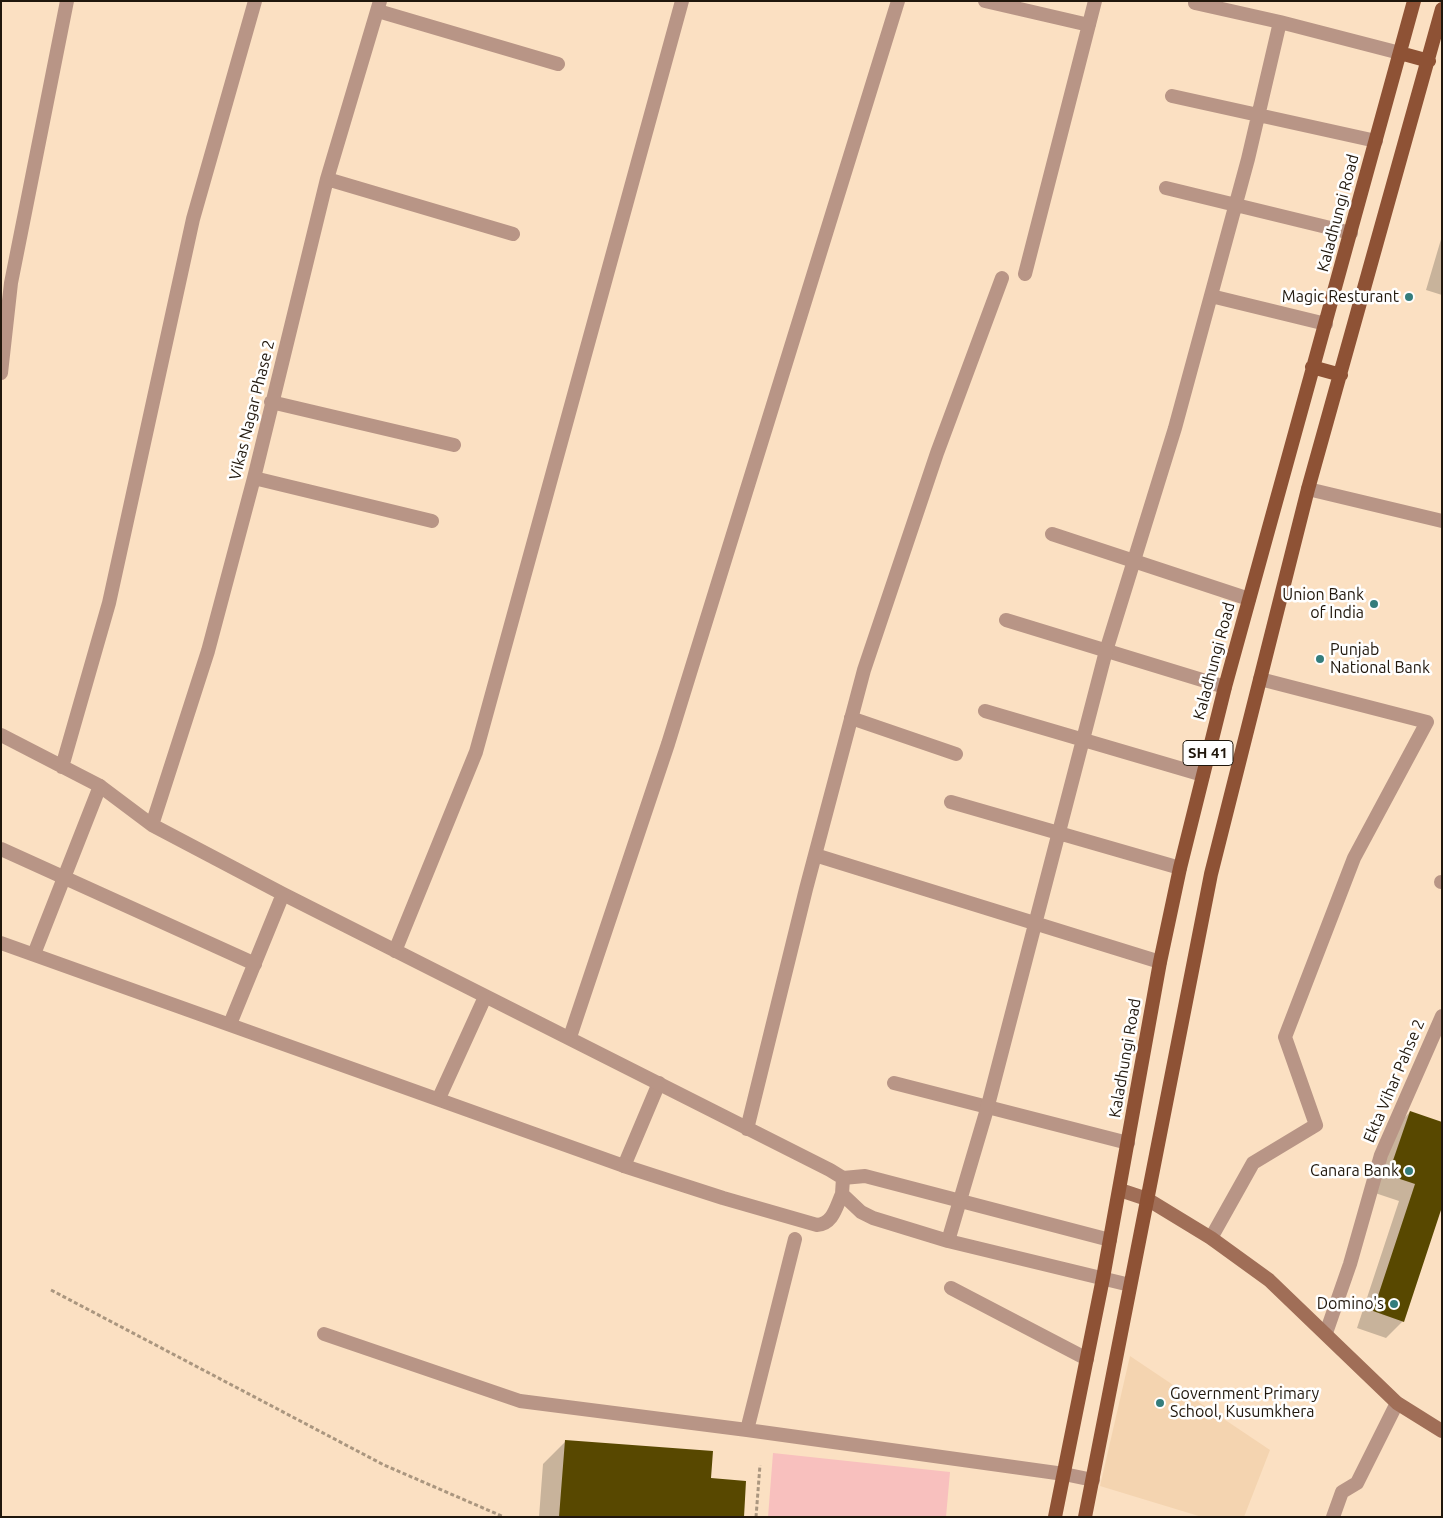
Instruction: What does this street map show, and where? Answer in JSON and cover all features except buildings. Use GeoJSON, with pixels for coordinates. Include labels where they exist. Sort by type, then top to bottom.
{"type":"FeatureCollection","features":[{"type":"Feature","properties":{"kind":"main road","name":"Kaladhungi Road"},"geometry":{"type":"LineString","coordinates":[[1055,1517],[1120,1190],[1160,962],[1180,868],[1249,598],[1414,1]]}},
{"type":"Feature","properties":{"kind":"main road","name":"SH 41"},"geometry":{"type":"LineString","coordinates":[[1085,1517],[1211,874],[1308,489],[1442,9]]}},
{"type":"Feature","properties":{"kind":"main road"},"geometry":{"type":"LineString","coordinates":[[1400,53],[1429,60]]}},
{"type":"Feature","properties":{"kind":"main road"},"geometry":{"type":"LineString","coordinates":[[1312,367],[1341,375]]}},
{"type":"Feature","properties":{"kind":"main road"},"geometry":{"type":"LineString","coordinates":[[1120,1190],[1147,1199],[1212,1238],[1269,1280],[1397,1403],[1442,1431]]}},
{"type":"Feature","properties":{"kind":"street"},"geometry":{"type":"LineString","coordinates":[[1,373],[11,283],[67,1]]}},
{"type":"Feature","properties":{"kind":"street"},"geometry":{"type":"LineString","coordinates":[[62,767],[108,603],[193,219],[255,1]]}},
{"type":"Feature","properties":{"kind":"street"},"geometry":{"type":"LineString","coordinates":[[395,950],[476,752],[682,1]]}},
{"type":"Feature","properties":{"kind":"street"},"geometry":{"type":"LineString","coordinates":[[570,1037],[668,744],[898,1]]}},
{"type":"Feature","properties":{"kind":"street"},"geometry":{"type":"LineString","coordinates":[[985,1],[1089,25]]}},
{"type":"Feature","properties":{"kind":"street"},"geometry":{"type":"LineString","coordinates":[[1025,274],[1095,1]]}},
{"type":"Feature","properties":{"kind":"street"},"geometry":{"type":"LineString","coordinates":[[1195,3],[1280,22],[1400,53]]}},
{"type":"Feature","properties":{"kind":"street"},"geometry":{"type":"LineString","coordinates":[[379,6],[558,64]]}},
{"type":"Feature","properties":{"kind":"street","name":"Vikas Nagar Phase 2"},"geometry":{"type":"LineString","coordinates":[[152,825],[208,651],[254,478],[271,402],[327,179],[379,6]]}},
{"type":"Feature","properties":{"kind":"street"},"geometry":{"type":"LineString","coordinates":[[948,1241],[987,1109],[1106,651],[1135,562],[1211,296],[1280,22]]}},
{"type":"Feature","properties":{"kind":"street"},"geometry":{"type":"LineString","coordinates":[[1172,96],[1376,141]]}},
{"type":"Feature","properties":{"kind":"street"},"geometry":{"type":"LineString","coordinates":[[327,179],[513,234]]}},
{"type":"Feature","properties":{"kind":"street"},"geometry":{"type":"LineString","coordinates":[[1166,188],[1351,233]]}},
{"type":"Feature","properties":{"kind":"street"},"geometry":{"type":"LineString","coordinates":[[747,1128],[815,855],[864,670],[934,462],[1002,278]]}},
{"type":"Feature","properties":{"kind":"street"},"geometry":{"type":"LineString","coordinates":[[1211,296],[1326,324]]}},
{"type":"Feature","properties":{"kind":"street"},"geometry":{"type":"LineString","coordinates":[[271,402],[454,445]]}},
{"type":"Feature","properties":{"kind":"street"},"geometry":{"type":"LineString","coordinates":[[254,478],[432,521]]}},
{"type":"Feature","properties":{"kind":"street"},"geometry":{"type":"LineString","coordinates":[[1308,489],[1442,521]]}},
{"type":"Feature","properties":{"kind":"street"},"geometry":{"type":"LineString","coordinates":[[1052,534],[1249,598]]}},
{"type":"Feature","properties":{"kind":"street"},"geometry":{"type":"LineString","coordinates":[[1006,620],[1225,687]]}},
{"type":"Feature","properties":{"kind":"street"},"geometry":{"type":"LineString","coordinates":[[1212,1238],[1253,1163],[1316,1125],[1285,1037],[1354,858],[1427,722],[1260,679]]}},
{"type":"Feature","properties":{"kind":"street"},"geometry":{"type":"LineString","coordinates":[[984,711],[1083,742],[1203,775]]}},
{"type":"Feature","properties":{"kind":"street"},"geometry":{"type":"LineString","coordinates":[[851,718],[956,754]]}},
{"type":"Feature","properties":{"kind":"street"},"geometry":{"type":"LineString","coordinates":[[1,735],[100,786],[152,825],[283,894],[485,997],[570,1037],[843,1178],[865,1176],[1110,1240]]}},
{"type":"Feature","properties":{"kind":"street"},"geometry":{"type":"LineString","coordinates":[[34,954],[100,786]]}},
{"type":"Feature","properties":{"kind":"street"},"geometry":{"type":"LineString","coordinates":[[951,802],[1180,868]]}},
{"type":"Feature","properties":{"kind":"street"},"geometry":{"type":"LineString","coordinates":[[1,849],[63,879],[255,964]]}},
{"type":"Feature","properties":{"kind":"street"},"geometry":{"type":"LineString","coordinates":[[815,855],[1160,962]]}},
{"type":"Feature","properties":{"kind":"street"},"geometry":{"type":"LineString","coordinates":[[230,1024],[283,894]]}},
{"type":"Feature","properties":{"kind":"street"},"geometry":{"type":"LineString","coordinates":[[1,943],[439,1098],[624,1166],[817,1225],[824,1225],[830,1220],[842,1194],[843,1178]]}},
{"type":"Feature","properties":{"kind":"street"},"geometry":{"type":"LineString","coordinates":[[439,1098],[485,997]]}},
{"type":"Feature","properties":{"kind":"street","name":"Ekta Vihar Pahse 2"},"geometry":{"type":"LineString","coordinates":[[1326,1333],[1350,1264],[1380,1155],[1442,1016]]}},
{"type":"Feature","properties":{"kind":"street"},"geometry":{"type":"LineString","coordinates":[[624,1166],[659,1083]]}},
{"type":"Feature","properties":{"kind":"street"},"geometry":{"type":"LineString","coordinates":[[894,1083],[987,1109],[1128,1143]]}},
{"type":"Feature","properties":{"kind":"street"},"geometry":{"type":"LineString","coordinates":[[842,1194],[861,1212],[874,1218],[948,1241],[1130,1285]]}},
{"type":"Feature","properties":{"kind":"street"},"geometry":{"type":"LineString","coordinates":[[747,1430],[795,1239]]}},
{"type":"Feature","properties":{"kind":"street"},"geometry":{"type":"LineString","coordinates":[[951,1288],[1087,1359]]}},
{"type":"Feature","properties":{"kind":"street"},"geometry":{"type":"LineString","coordinates":[[324,1334],[520,1401],[747,1430],[1064,1474],[1093,1480]]}},
{"type":"Feature","properties":{"kind":"street"},"geometry":{"type":"LineString","coordinates":[[1334,1517],[1342,1492],[1357,1483],[1397,1403]]}},
{"type":"Feature","properties":{"kind":"path"},"geometry":{"type":"LineString","coordinates":[[51,1290],[384,1465],[504,1517]]}},
{"type":"Feature","properties":{"kind":"path"},"geometry":{"type":"LineString","coordinates":[[756,1517],[760,1464]]}},
{"type":"Feature","properties":{"kind":"shaded area","name":"Government Primary School, Kusumkhera"},"geometry":{"type":"Polygon","coordinates":[[[1130,1356],[1270,1450],[1244,1517],[1202,1517],[1100,1486],[1130,1356]]]}},
{"type":"Feature","properties":{"kind":"shaded area"},"geometry":{"type":"Polygon","coordinates":[[[773,1453],[950,1472],[946,1517],[768,1517],[773,1453]]]}},
{"type":"Feature","properties":{"kind":"place","name":"Magic Resturant"},"geometry":{"type":"Point","coordinates":[1409,297]}},
{"type":"Feature","properties":{"kind":"place","name":"Union Bank of India"},"geometry":{"type":"Point","coordinates":[1374,604]}},
{"type":"Feature","properties":{"kind":"place","name":"Punjab National Bank"},"geometry":{"type":"Point","coordinates":[1320,659]}},
{"type":"Feature","properties":{"kind":"place","name":"Canara Bank"},"geometry":{"type":"Point","coordinates":[1409,1171]}},
{"type":"Feature","properties":{"kind":"place","name":"Domino's"},"geometry":{"type":"Point","coordinates":[1394,1304]}},
{"type":"Feature","properties":{"kind":"place","name":"Government Primary School, Kusumkhera"},"geometry":{"type":"Point","coordinates":[1160,1403]}}]}
